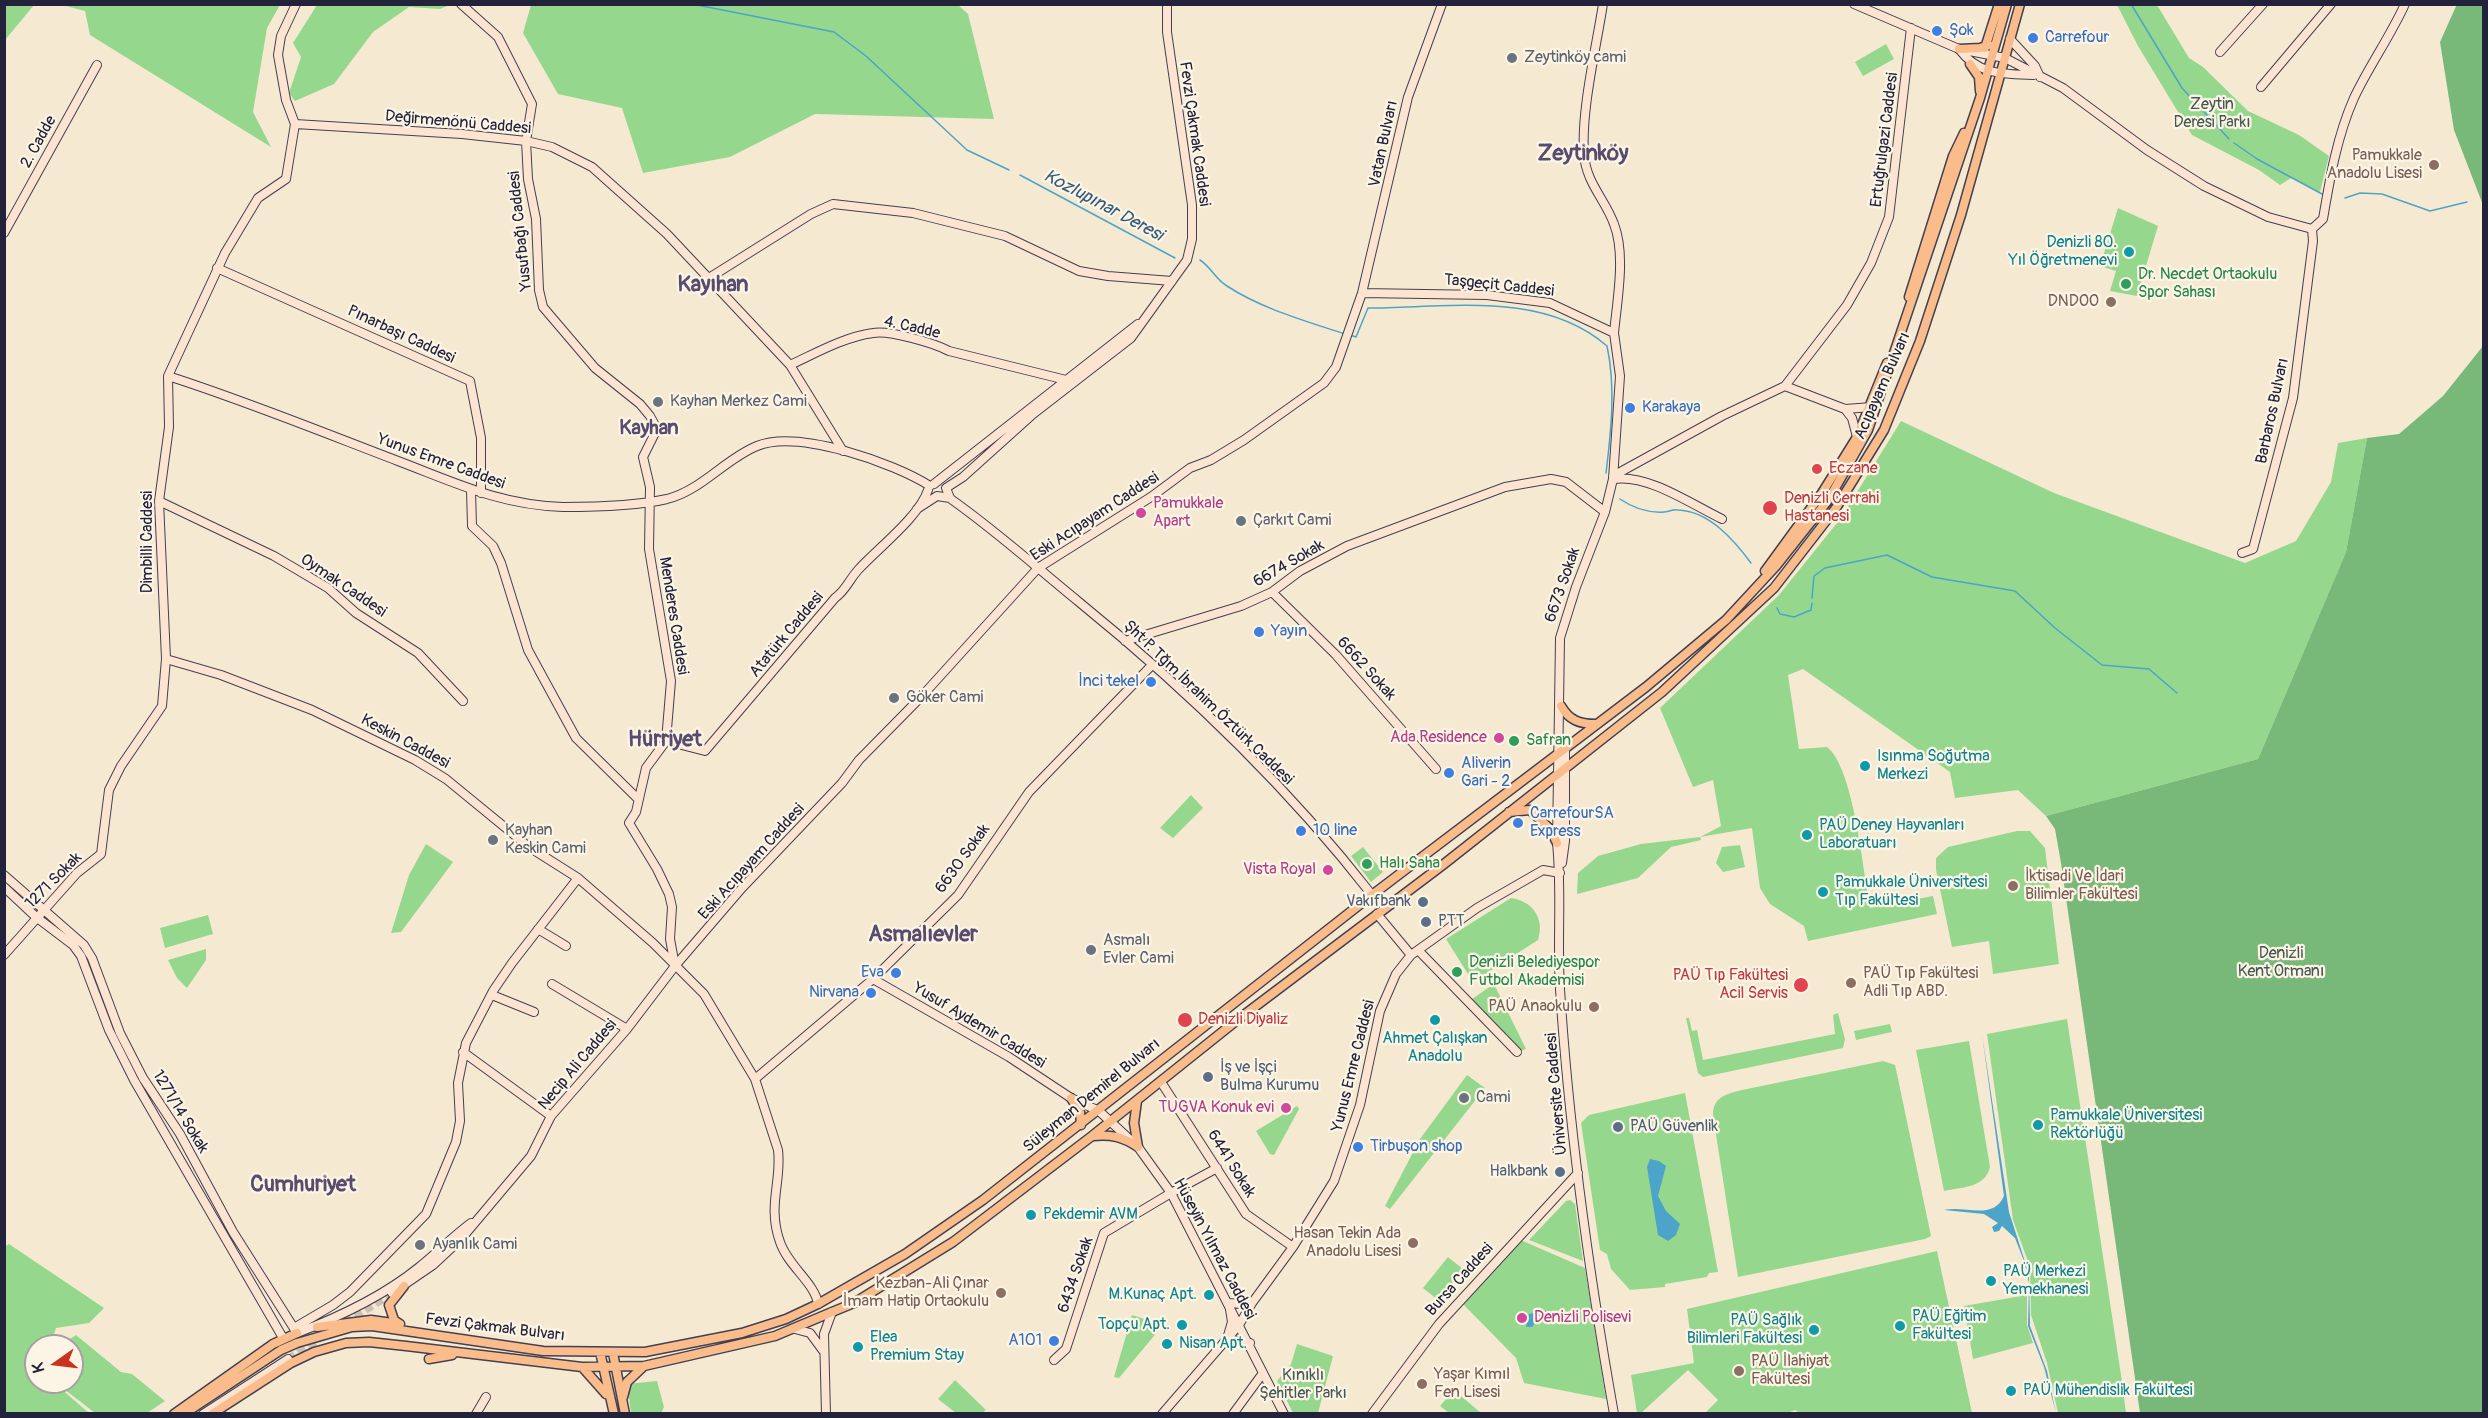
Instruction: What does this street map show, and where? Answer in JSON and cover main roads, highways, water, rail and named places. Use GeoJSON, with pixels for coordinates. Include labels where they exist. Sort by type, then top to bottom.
{"type":"FeatureCollection","features":[{"type":"Feature","properties":{"kind":"main road"},"geometry":{"type":"LineString","coordinates":[[1985,48],[1999,4]]}},
{"type":"Feature","properties":{"kind":"main road","name":"Acıpayam Bulvarı"},"geometry":{"type":"LineString","coordinates":[[1574,741],[1646,687],[1737,608],[1776,566],[1830,499],[1877,408],[1980,98],[2007,4]]}},
{"type":"Feature","properties":{"kind":"main road","name":"Acıpayam Bulvarı"},"geometry":{"type":"LineString","coordinates":[[1563,768],[1662,693],[1734,627],[1786,574],[1836,508],[1884,430],[1920,341],[1961,215],[2020,4]]}},
{"type":"Feature","properties":{"kind":"main road"},"geometry":{"type":"LineString","coordinates":[[1959,49],[1985,48],[1997,40]]}},
{"type":"Feature","properties":{"kind":"main road"},"geometry":{"type":"LineString","coordinates":[[1737,608],[1822,493],[1857,436],[1902,321],[1953,156],[1980,98],[1978,77],[1970,64]]}},
{"type":"Feature","properties":{"kind":"main road"},"geometry":{"type":"LineString","coordinates":[[1561,706],[1566,716],[1575,721],[1596,724]]}},
{"type":"Feature","properties":{"kind":"main road","name":"Süleyman Demirel Bulvarı"},"geometry":{"type":"LineString","coordinates":[[818,1304],[939,1232],[1082,1125],[1372,895],[1562,747],[1574,741]]}},
{"type":"Feature","properties":{"kind":"main road","name":"Süleyman Demirel Bulvarı"},"geometry":{"type":"LineString","coordinates":[[832,1312],[854,1303],[953,1242],[1111,1122],[1236,1020],[1377,914],[1563,768]]}},
{"type":"Feature","properties":{"kind":"main road"},"geometry":{"type":"LineString","coordinates":[[1503,815],[1519,809],[1530,810],[1550,829],[1557,843]]}},
{"type":"Feature","properties":{"kind":"main road"},"geometry":{"type":"LineString","coordinates":[[1071,1098],[1080,1112],[1082,1125]]}},
{"type":"Feature","properties":{"kind":"main road"},"geometry":{"type":"LineString","coordinates":[[1092,1136],[1106,1135],[1126,1138],[1138,1147],[1134,1123],[1137,1101]]}},
{"type":"Feature","properties":{"kind":"main road"},"geometry":{"type":"LineString","coordinates":[[404,1286],[388,1305],[394,1320],[420,1334]]}},
{"type":"Feature","properties":{"kind":"main road","name":"Fevzi Çakmak Bulvarı"},"geometry":{"type":"LineString","coordinates":[[184,1413],[297,1343],[352,1327],[372,1326],[543,1351],[645,1352],[742,1333],[818,1304]]}},
{"type":"Feature","properties":{"kind":"main road","name":"Fevzi Çakmak Bulvarı"},"geometry":{"type":"LineString","coordinates":[[212,1413],[291,1363],[314,1352],[346,1343],[369,1342],[583,1367],[615,1368],[644,1366],[731,1348],[795,1329],[832,1312]]}},
{"type":"Feature","properties":{"kind":"main road"},"geometry":{"type":"LineString","coordinates":[[317,1327],[371,1320],[400,1324]]}},
{"type":"Feature","properties":{"kind":"main road"},"geometry":{"type":"LineString","coordinates":[[174,1413],[295,1331]]}},
{"type":"Feature","properties":{"kind":"main road"},"geometry":{"type":"LineString","coordinates":[[600,1352],[614,1413]]}},
{"type":"Feature","properties":{"kind":"main road"},"geometry":{"type":"LineString","coordinates":[[613,1353],[625,1413]]}},
{"type":"Feature","properties":{"kind":"main road"},"geometry":{"type":"LineString","coordinates":[[429,1359],[460,1354]]}},
{"type":"Feature","properties":{"kind":"main road"},"geometry":{"type":"LineString","coordinates":[[622,1401],[627,1382],[644,1366]]}},
{"type":"Feature","properties":{"kind":"main road"},"geometry":{"type":"LineString","coordinates":[[583,1367],[611,1401]]}},
{"type":"Feature","properties":{"kind":"water"},"geometry":{"type":"Polygon","coordinates":[[[1982,1034],[2009,1212],[2029,1274],[2030,1326],[2047,1371],[2056,1413],[2044,1367],[2028,1326],[2029,1283],[2015,1238],[2002,1226],[1999,1231],[1994,1232],[1992,1227],[1998,1223],[1984,1214],[1944,1210],[1986,1210],[1999,1204],[2004,1196],[1982,1034]]]}},
{"type":"Feature","properties":{"kind":"water"},"geometry":{"type":"Polygon","coordinates":[[[1650,1159],[1666,1166],[1658,1196],[1666,1211],[1680,1224],[1676,1235],[1668,1241],[1658,1235],[1647,1167],[1650,1159]]]}},
{"type":"Feature","properties":{"kind":"water"},"geometry":{"type":"Polygon","coordinates":[[[1546,1311],[1552,1315],[1551,1321],[1536,1322],[1532,1327],[1526,1327],[1529,1314],[1546,1311]]]}},
{"type":"Feature","properties":{"kind":"waterway"},"geometry":{"type":"LineString","coordinates":[[692,4],[834,32],[866,56],[967,150],[1009,170]]}},
{"type":"Feature","properties":{"kind":"waterway"},"geometry":{"type":"LineString","coordinates":[[2131,4],[2182,88],[2229,139]]}},
{"type":"Feature","properties":{"kind":"waterway"},"geometry":{"type":"LineString","coordinates":[[2234,143],[2257,159],[2322,194]]}},
{"type":"Feature","properties":{"kind":"waterway","name":"Kozlupınar Deresi"},"geometry":{"type":"LineString","coordinates":[[1020,175],[1175,258]]}},
{"type":"Feature","properties":{"kind":"waterway"},"geometry":{"type":"LineString","coordinates":[[2345,198],[2360,193],[2382,194],[2430,211],[2467,202]]}},
{"type":"Feature","properties":{"kind":"waterway","name":"Kozlupınar Deresi"},"geometry":{"type":"LineString","coordinates":[[1200,260],[1223,283],[1241,294],[1284,314],[1345,334]]}},
{"type":"Feature","properties":{"kind":"waterway","name":"Kozlupınar Deresi"},"geometry":{"type":"LineString","coordinates":[[1350,335],[1356,337],[1368,308],[1462,305],[1524,309],[1553,316],[1581,328],[1607,346],[1610,362],[1612,410],[1606,473]]}},
{"type":"Feature","properties":{"kind":"waterway","name":"Kozlupınar Deresi"},"geometry":{"type":"LineString","coordinates":[[1620,499],[1646,511],[1676,510],[1700,515],[1729,536],[1751,563]]}},
{"type":"Feature","properties":{"kind":"waterway","name":"Kozlupınar Deresi"},"geometry":{"type":"LineString","coordinates":[[1812,598],[1814,576],[1825,568],[1887,555],[1932,577],[2015,591],[2055,628],[2102,665],[2149,669],[2177,693]]}},
{"type":"Feature","properties":{"kind":"waterway","name":"Kozlupınar Deresi"},"geometry":{"type":"LineString","coordinates":[[1777,608],[1780,614],[1794,617],[1811,610],[1812,603]]}},
{"type":"Feature","properties":{"kind":"tunnel"},"geometry":{"type":"LineString","coordinates":[[345,1323],[392,1293]]}},
{"type":"Feature","properties":{"kind":"tunnel"},"geometry":{"type":"LineString","coordinates":[[288,1359],[319,1339]]}},
{"type":"Feature","properties":{"kind":"place","name":"Şok"},"geometry":{"type":"Point","coordinates":[1937,31]}},
{"type":"Feature","properties":{"kind":"place","name":"Carrefour"},"geometry":{"type":"Point","coordinates":[2033,38]}},
{"type":"Feature","properties":{"kind":"place","name":"Zeytinköy cami"},"geometry":{"type":"Point","coordinates":[1512,58]}},
{"type":"Feature","properties":{"kind":"place","name":"Pamukkale Anadolu Lisesi"},"geometry":{"type":"Point","coordinates":[2434,165]}},
{"type":"Feature","properties":{"kind":"place","name":"Denizli 80. Yıl Öğretmenevi"},"geometry":{"type":"Point","coordinates":[2129,252]}},
{"type":"Feature","properties":{"kind":"place","name":"Dr. Necdet Ortaokulu Spor Sahası"},"geometry":{"type":"Point","coordinates":[2126,284]}},
{"type":"Feature","properties":{"kind":"place","name":"DNDOO"},"geometry":{"type":"Point","coordinates":[2111,302]}},
{"type":"Feature","properties":{"kind":"place","name":"Kayhan Merkez Cami"},"geometry":{"type":"Point","coordinates":[658,402]}},
{"type":"Feature","properties":{"kind":"place","name":"Karakaya"},"geometry":{"type":"Point","coordinates":[1630,408]}},
{"type":"Feature","properties":{"kind":"place","name":"Eczane"},"geometry":{"type":"Point","coordinates":[1817,469]}},
{"type":"Feature","properties":{"kind":"place","name":"Denizli Cerrahi Hastanesi"},"geometry":{"type":"Point","coordinates":[1770,508]}},
{"type":"Feature","properties":{"kind":"place","name":"Pamukkale Apart"},"geometry":{"type":"Point","coordinates":[1141,513]}},
{"type":"Feature","properties":{"kind":"place","name":"Çarkıt Cami"},"geometry":{"type":"Point","coordinates":[1241,521]}},
{"type":"Feature","properties":{"kind":"place","name":"Yayın"},"geometry":{"type":"Point","coordinates":[1259,632]}},
{"type":"Feature","properties":{"kind":"place","name":"İnci tekel"},"geometry":{"type":"Point","coordinates":[1151,682]}},
{"type":"Feature","properties":{"kind":"place","name":"Göker Cami"},"geometry":{"type":"Point","coordinates":[894,698]}},
{"type":"Feature","properties":{"kind":"place","name":"Ada Residence"},"geometry":{"type":"Point","coordinates":[1499,738]}},
{"type":"Feature","properties":{"kind":"place","name":"Safran"},"geometry":{"type":"Point","coordinates":[1514,741]}},
{"type":"Feature","properties":{"kind":"place","name":"Isınma Soğutma Merkezi"},"geometry":{"type":"Point","coordinates":[1865,766]}},
{"type":"Feature","properties":{"kind":"place","name":"Aliverin Gari - 2"},"geometry":{"type":"Point","coordinates":[1449,773]}},
{"type":"Feature","properties":{"kind":"place","name":"CarrefourSA Express"},"geometry":{"type":"Point","coordinates":[1518,823]}},
{"type":"Feature","properties":{"kind":"place","name":"10 line"},"geometry":{"type":"Point","coordinates":[1301,831]}},
{"type":"Feature","properties":{"kind":"place","name":"PAÜ Deney Hayvanları Laboratuarı"},"geometry":{"type":"Point","coordinates":[1807,835]}},
{"type":"Feature","properties":{"kind":"place","name":"Kayhan Keskin Cami"},"geometry":{"type":"Point","coordinates":[493,840]}},
{"type":"Feature","properties":{"kind":"place","name":"Halı Saha"},"geometry":{"type":"Point","coordinates":[1367,864]}},
{"type":"Feature","properties":{"kind":"place","name":"Vista Royal"},"geometry":{"type":"Point","coordinates":[1328,870]}},
{"type":"Feature","properties":{"kind":"place","name":"İktisadi Ve İdari Bilimler Fakültesi"},"geometry":{"type":"Point","coordinates":[2013,886]}},
{"type":"Feature","properties":{"kind":"place","name":"Pamukkale Üniversitesi Tıp Fakültesi"},"geometry":{"type":"Point","coordinates":[1823,892]}},
{"type":"Feature","properties":{"kind":"place","name":"Vakıfbank"},"geometry":{"type":"Point","coordinates":[1423,902]}},
{"type":"Feature","properties":{"kind":"place","name":"PTT"},"geometry":{"type":"Point","coordinates":[1426,922]}},
{"type":"Feature","properties":{"kind":"place","name":"Asmalı Evler Cami"},"geometry":{"type":"Point","coordinates":[1091,950]}},
{"type":"Feature","properties":{"kind":"place","name":"Denizli Belediyespor Futbol Akademisi"},"geometry":{"type":"Point","coordinates":[1457,972]}},
{"type":"Feature","properties":{"kind":"place","name":"Eva"},"geometry":{"type":"Point","coordinates":[896,973]}},
{"type":"Feature","properties":{"kind":"place","name":"PAÜ Tıp Fakültesi Adli Tıp ABD."},"geometry":{"type":"Point","coordinates":[1851,983]}},
{"type":"Feature","properties":{"kind":"place","name":"PAÜ Tıp Fakültesi Acil Servis"},"geometry":{"type":"Point","coordinates":[1801,985]}},
{"type":"Feature","properties":{"kind":"place","name":"Nirvana"},"geometry":{"type":"Point","coordinates":[871,993]}},
{"type":"Feature","properties":{"kind":"place","name":"PAÜ Anaokulu"},"geometry":{"type":"Point","coordinates":[1594,1007]}},
{"type":"Feature","properties":{"kind":"place","name":"Denizli Diyaliz"},"geometry":{"type":"Point","coordinates":[1185,1020]}},
{"type":"Feature","properties":{"kind":"place","name":"Ahmet Çalışkan Anadolu"},"geometry":{"type":"Point","coordinates":[1435,1020]}},
{"type":"Feature","properties":{"kind":"place","name":"İş ve İşçi Bulma Kurumu"},"geometry":{"type":"Point","coordinates":[1208,1077]}},
{"type":"Feature","properties":{"kind":"place","name":"Cami"},"geometry":{"type":"Point","coordinates":[1464,1098]}},
{"type":"Feature","properties":{"kind":"place","name":"TUGVA Konuk evi"},"geometry":{"type":"Point","coordinates":[1286,1108]}},
{"type":"Feature","properties":{"kind":"place","name":"Pamukkale Üniversitesi Rektörlüğü"},"geometry":{"type":"Point","coordinates":[2038,1125]}},
{"type":"Feature","properties":{"kind":"place","name":"PAÜ Güvenlik"},"geometry":{"type":"Point","coordinates":[1618,1127]}},
{"type":"Feature","properties":{"kind":"place","name":"Tirbuşon shop"},"geometry":{"type":"Point","coordinates":[1358,1147]}},
{"type":"Feature","properties":{"kind":"place","name":"Halkbank"},"geometry":{"type":"Point","coordinates":[1560,1172]}},
{"type":"Feature","properties":{"kind":"place","name":"Pekdemir AVM"},"geometry":{"type":"Point","coordinates":[1031,1215]}},
{"type":"Feature","properties":{"kind":"place","name":"Hasan Tekin Ada Anadolu Lisesi"},"geometry":{"type":"Point","coordinates":[1413,1243]}},
{"type":"Feature","properties":{"kind":"place","name":"Ayanlık Cami"},"geometry":{"type":"Point","coordinates":[420,1245]}},
{"type":"Feature","properties":{"kind":"place","name":"PAÜ Merkezi Yemekhanesi"},"geometry":{"type":"Point","coordinates":[1991,1281]}},
{"type":"Feature","properties":{"kind":"place","name":"Kezban-Ali Çınar İmam Hatip Ortaokulu"},"geometry":{"type":"Point","coordinates":[1001,1293]}},
{"type":"Feature","properties":{"kind":"place","name":"M.Kunaç Apt."},"geometry":{"type":"Point","coordinates":[1209,1295]}},
{"type":"Feature","properties":{"kind":"place","name":"Denizli Polisevi"},"geometry":{"type":"Point","coordinates":[1522,1318]}},
{"type":"Feature","properties":{"kind":"place","name":"Topçu Apt."},"geometry":{"type":"Point","coordinates":[1182,1325]}},
{"type":"Feature","properties":{"kind":"place","name":"PAÜ Eğitim Fakültesi"},"geometry":{"type":"Point","coordinates":[1900,1326]}},
{"type":"Feature","properties":{"kind":"place","name":"PAÜ Sağlık Bilimleri Fakültesi"},"geometry":{"type":"Point","coordinates":[1814,1330]}},
{"type":"Feature","properties":{"kind":"place","name":"A101"},"geometry":{"type":"Point","coordinates":[1054,1341]}},
{"type":"Feature","properties":{"kind":"place","name":"Nisan Apt."},"geometry":{"type":"Point","coordinates":[1167,1344]}},
{"type":"Feature","properties":{"kind":"place","name":"Elea Premium Stay"},"geometry":{"type":"Point","coordinates":[858,1347]}},
{"type":"Feature","properties":{"kind":"place","name":"PAÜ İlahiyat Fakültesi"},"geometry":{"type":"Point","coordinates":[1739,1371]}},
{"type":"Feature","properties":{"kind":"place","name":"Yaşar Kımıl Fen Lisesi"},"geometry":{"type":"Point","coordinates":[1422,1384]}},
{"type":"Feature","properties":{"kind":"place","name":"PAÜ Mühendislik Fakültesi"},"geometry":{"type":"Point","coordinates":[2011,1391]}},
{"type":"Feature","properties":{"kind":"district","name":"Zeytinköy"},"geometry":{"type":"Point","coordinates":[1583,154]}},
{"type":"Feature","properties":{"kind":"district","name":"Kayıhan"},"geometry":{"type":"Point","coordinates":[713,285]}},
{"type":"Feature","properties":{"kind":"district","name":"Kayhan"},"geometry":{"type":"Point","coordinates":[649,429]}},
{"type":"Feature","properties":{"kind":"district","name":"Hürriyet"},"geometry":{"type":"Point","coordinates":[665,740]}},
{"type":"Feature","properties":{"kind":"district","name":"Asmalıevler"},"geometry":{"type":"Point","coordinates":[923,935]}},
{"type":"Feature","properties":{"kind":"district","name":"Cumhuriyet"},"geometry":{"type":"Point","coordinates":[303,1185]}},
{"type":"Feature","properties":{"kind":"park label","name":"Zeytin Deresi Parkı"},"geometry":{"type":"Point","coordinates":[2212,114]}},
{"type":"Feature","properties":{"kind":"park label","name":"Denizli Kent Ormanı"},"geometry":{"type":"Point","coordinates":[2281,963]}},
{"type":"Feature","properties":{"kind":"park label","name":"Kınıklı Şehitler Parkı"},"geometry":{"type":"Point","coordinates":[1303,1385]}}]}
